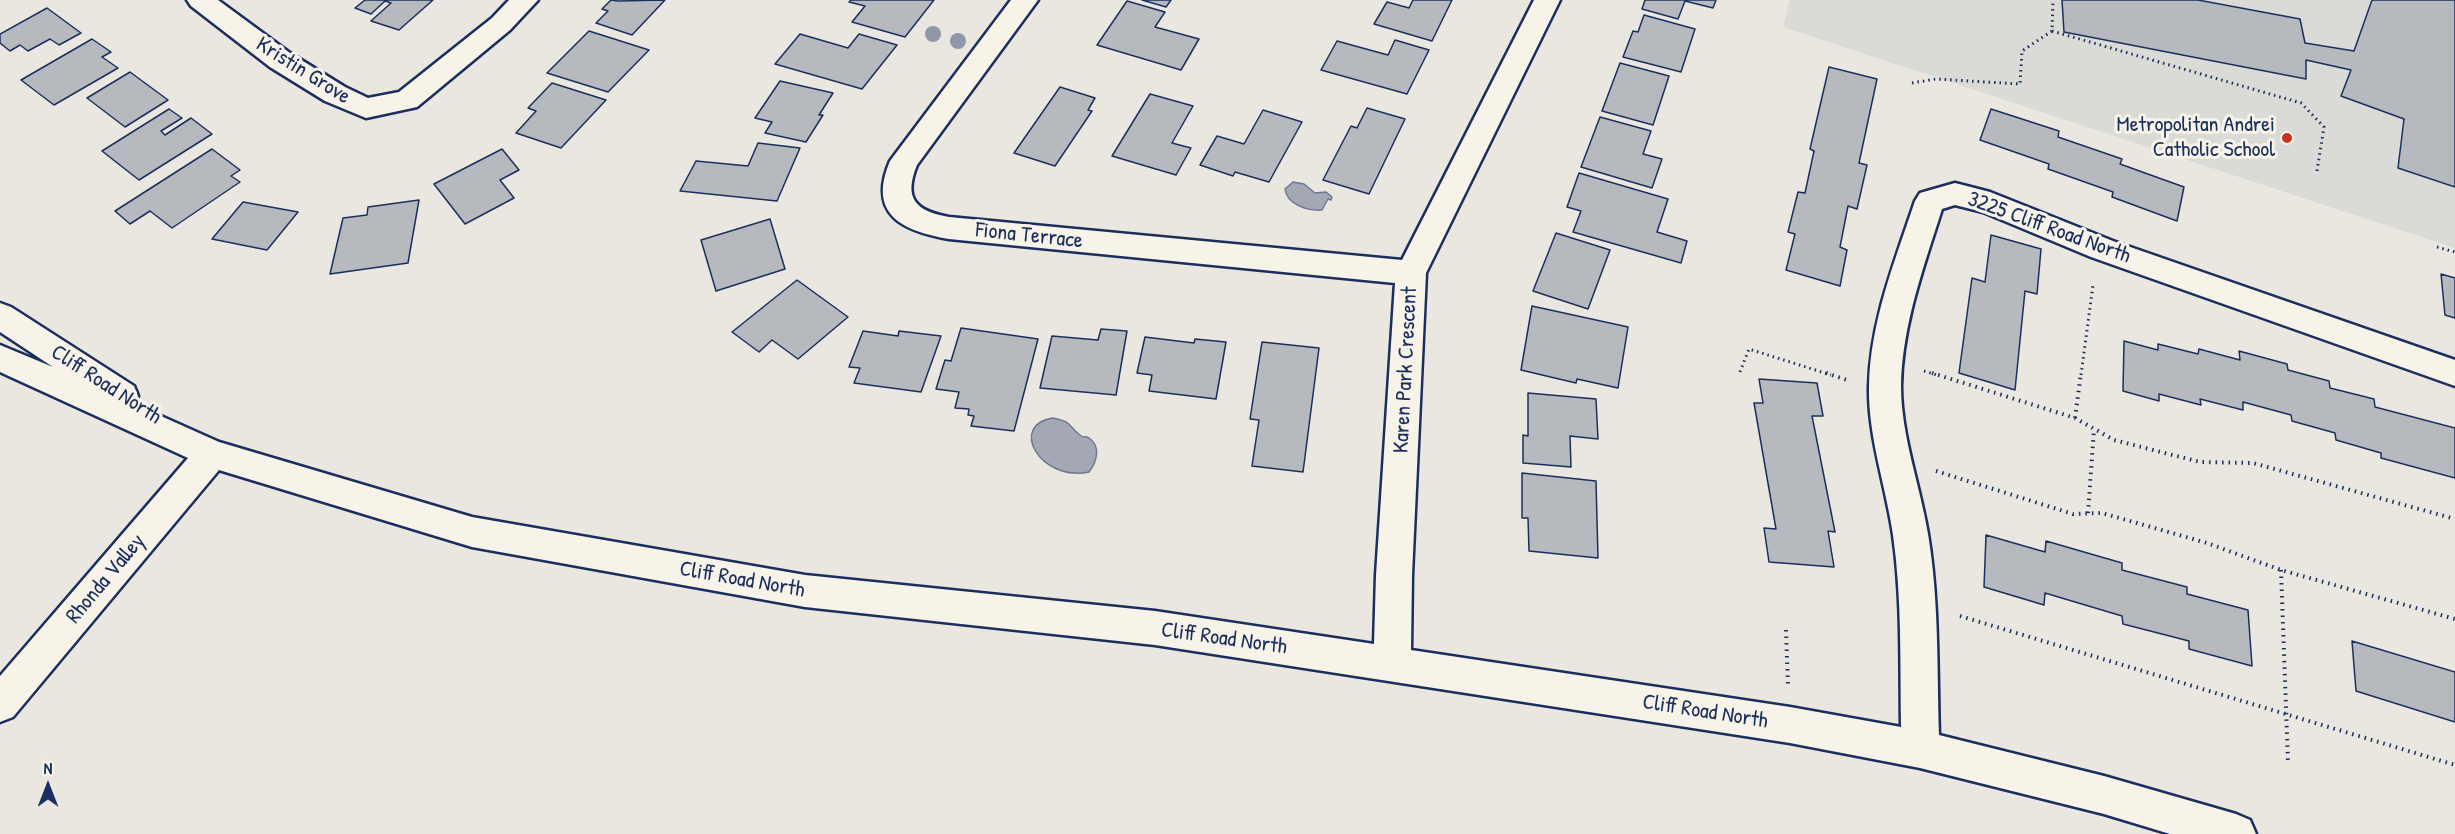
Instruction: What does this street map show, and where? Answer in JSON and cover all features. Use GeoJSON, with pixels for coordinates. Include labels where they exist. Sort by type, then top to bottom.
{"type":"FeatureCollection","features":[{"type":"Feature","properties":{"kind":"street","name":"Kristin Grove"},"geometry":{"type":"LineString","coordinates":[[200,0],[280,60],[335,94],[366,108],[407,100],[501,24],[525,0]]}},
{"type":"Feature","properties":{"kind":"street","name":"Fiona Terrace"},"geometry":{"type":"LineString","coordinates":[[1025,0],[904,160],[895,184],[897,194],[902,206],[917,221],[949,228],[1411,273]]}},
{"type":"Feature","properties":{"kind":"street","name":"Karen Park Crescent"},"geometry":{"type":"LineString","coordinates":[[1392,663],[1394,575],[1411,273],[1547,0]]}},
{"type":"Feature","properties":{"kind":"street","name":"3225 Cliff Road North"},"geometry":{"type":"LineString","coordinates":[[1920,749],[1913,552],[1894,454],[1885,388],[1888,349],[1903,288],[1930,201],[1955,194],[1990,203],[2102,249],[2233,293],[2455,373]]}},
{"type":"Feature","properties":{"kind":"street","name":"Cliff Road North"},"geometry":{"type":"LineString","coordinates":[[0,316],[212,454]]}},
{"type":"Feature","properties":{"kind":"street","name":"Cliff Road North"},"geometry":{"type":"LineString","coordinates":[[0,358],[212,454],[472,532],[805,591],[1155,628],[1790,724],[1920,749],[2104,795],[2236,834]]}},
{"type":"Feature","properties":{"kind":"street","name":"Rhonda Valley"},"geometry":{"type":"LineString","coordinates":[[0,704],[212,454]]}},
{"type":"Feature","properties":{"kind":"path"},"geometry":{"type":"LineString","coordinates":[[2052,31],[2053,0]]}},
{"type":"Feature","properties":{"kind":"path"},"geometry":{"type":"LineString","coordinates":[[1912,83],[1936,79],[2020,84],[2022,51],[2052,31],[2301,102],[2324,127],[2317,171]]}},
{"type":"Feature","properties":{"kind":"path"},"geometry":{"type":"LineString","coordinates":[[2437,247],[2455,252]]}},
{"type":"Feature","properties":{"kind":"path"},"geometry":{"type":"LineString","coordinates":[[2075,418],[2093,285]]}},
{"type":"Feature","properties":{"kind":"path"},"geometry":{"type":"LineString","coordinates":[[1740,372],[1749,349],[1848,380]]}},
{"type":"Feature","properties":{"kind":"path"},"geometry":{"type":"LineString","coordinates":[[1916,369],[2075,418],[2114,440],[2200,462],[2253,463],[2455,519]]}},
{"type":"Feature","properties":{"kind":"path"},"geometry":{"type":"LineString","coordinates":[[2088,513],[2094,429]]}},
{"type":"Feature","properties":{"kind":"path"},"geometry":{"type":"LineString","coordinates":[[1934,470],[2073,514],[2102,513],[2207,543],[2281,570],[2455,619]]}},
{"type":"Feature","properties":{"kind":"path"},"geometry":{"type":"LineString","coordinates":[[2281,570],[2288,762]]}},
{"type":"Feature","properties":{"kind":"path"},"geometry":{"type":"LineString","coordinates":[[1960,626],[1960,615],[2455,765]]}},
{"type":"Feature","properties":{"kind":"path"},"geometry":{"type":"LineString","coordinates":[[1786,630],[1790,724]]}},
{"type":"Feature","properties":{"kind":"shaded area","name":"Metropolitan Andrei Catholic School"},"geometry":{"type":"Polygon","coordinates":[[[1790,0],[2455,0],[2455,248],[1783,27],[1790,0]]]}},
{"type":"Feature","properties":{"kind":"shaded area"},"geometry":{"type":"Polygon","coordinates":[[[1293,182],[1304,184],[1315,193],[1326,192],[1332,197],[1331,200],[1328,199],[1322,210],[1299,206],[1290,199],[1285,189],[1293,182]]]}},
{"type":"Feature","properties":{"kind":"shaded area"},"geometry":{"type":"Polygon","coordinates":[[[1053,418],[1067,422],[1080,435],[1093,442],[1097,450],[1094,464],[1089,472],[1072,473],[1056,469],[1044,461],[1036,451],[1032,441],[1033,431],[1040,423],[1053,418]]]}},
{"type":"Feature","properties":{"kind":"building"},"geometry":{"type":"Polygon","coordinates":[[[365,0],[433,0],[399,30],[371,21],[391,3],[385,1],[371,14],[355,8],[365,0]]]}},
{"type":"Feature","properties":{"kind":"building"},"geometry":{"type":"Polygon","coordinates":[[[611,0],[665,0],[632,35],[596,23],[608,11],[602,9],[611,0]]]}},
{"type":"Feature","properties":{"kind":"building"},"geometry":{"type":"Polygon","coordinates":[[[851,0],[934,0],[905,37],[852,22],[865,6],[849,2],[851,0]]]}},
{"type":"Feature","properties":{"kind":"building"},"geometry":{"type":"Polygon","coordinates":[[[1142,0],[1171,0],[1166,7],[1142,0]]]}},
{"type":"Feature","properties":{"kind":"building"},"geometry":{"type":"Polygon","coordinates":[[[1413,0],[1452,0],[1432,41],[1374,24],[1387,2],[1409,8],[1413,0]]]}},
{"type":"Feature","properties":{"kind":"building"},"geometry":{"type":"Polygon","coordinates":[[[1645,0],[1716,0],[1713,8],[1685,1],[1678,19],[1642,9],[1645,0]]]}},
{"type":"Feature","properties":{"kind":"building"},"geometry":{"type":"Polygon","coordinates":[[[2062,0],[2198,0],[2300,19],[2305,43],[2354,51],[2372,0],[2455,0],[2455,187],[2398,168],[2404,119],[2341,96],[2351,70],[2306,60],[2306,79],[2064,32],[2062,0]]]}},
{"type":"Feature","properties":{"kind":"building"},"geometry":{"type":"Polygon","coordinates":[[[1127,1],[1165,12],[1155,27],[1199,39],[1181,70],[1097,45],[1127,1]]]}},
{"type":"Feature","properties":{"kind":"building"},"geometry":{"type":"Polygon","coordinates":[[[47,8],[81,33],[59,45],[50,39],[28,51],[20,45],[10,51],[0,43],[0,34],[47,8]]]}},
{"type":"Feature","properties":{"kind":"building"},"geometry":{"type":"Polygon","coordinates":[[[1644,15],[1695,29],[1681,72],[1623,57],[1633,31],[1638,32],[1644,15]]]}},
{"type":"Feature","properties":{"kind":"building"},"geometry":{"type":"Polygon","coordinates":[[[589,31],[649,50],[608,92],[547,73],[589,31]]]}},
{"type":"Feature","properties":{"kind":"building"},"geometry":{"type":"Polygon","coordinates":[[[800,34],[848,48],[859,34],[897,45],[862,89],[775,64],[800,34]]]}},
{"type":"Feature","properties":{"kind":"building"},"geometry":{"type":"Polygon","coordinates":[[[92,39],[111,52],[102,57],[118,68],[54,105],[21,80],[92,39]]]}},
{"type":"Feature","properties":{"kind":"building"},"geometry":{"type":"Polygon","coordinates":[[[1395,40],[1429,50],[1407,94],[1321,70],[1337,41],[1388,55],[1395,40]]]}},
{"type":"Feature","properties":{"kind":"building"},"geometry":{"type":"Polygon","coordinates":[[[1620,63],[1669,76],[1653,125],[1602,111],[1620,63]]]}},
{"type":"Feature","properties":{"kind":"building"},"geometry":{"type":"Polygon","coordinates":[[[1829,67],[1877,79],[1859,163],[1867,165],[1857,209],[1848,206],[1840,247],[1847,250],[1840,286],[1786,270],[1795,234],[1788,232],[1798,192],[1805,193],[1814,151],[1810,149],[1829,67]]]}},
{"type":"Feature","properties":{"kind":"building"},"geometry":{"type":"Polygon","coordinates":[[[130,72],[168,100],[125,127],[87,98],[130,72]]]}},
{"type":"Feature","properties":{"kind":"building"},"geometry":{"type":"Polygon","coordinates":[[[780,81],[833,93],[819,115],[823,115],[806,142],[765,133],[772,122],[755,118],[780,81]]]}},
{"type":"Feature","properties":{"kind":"building"},"geometry":{"type":"Polygon","coordinates":[[[552,83],[606,100],[561,148],[516,133],[536,111],[528,108],[552,83]]]}},
{"type":"Feature","properties":{"kind":"building"},"geometry":{"type":"Polygon","coordinates":[[[1060,87],[1095,98],[1088,110],[1092,111],[1055,166],[1014,153],[1060,87]]]}},
{"type":"Feature","properties":{"kind":"building"},"geometry":{"type":"Polygon","coordinates":[[[1150,94],[1193,106],[1172,143],[1191,148],[1176,175],[1112,156],[1150,94]]]}},
{"type":"Feature","properties":{"kind":"building"},"geometry":{"type":"Polygon","coordinates":[[[1367,108],[1405,119],[1369,194],[1323,180],[1351,126],[1357,128],[1367,108]]]}},
{"type":"Feature","properties":{"kind":"building"},"geometry":{"type":"Polygon","coordinates":[[[169,109],[182,118],[161,131],[165,135],[191,118],[212,134],[139,180],[102,151],[169,109]]]}},
{"type":"Feature","properties":{"kind":"building"},"geometry":{"type":"Polygon","coordinates":[[[1991,109],[2059,131],[2058,137],[2122,159],[2120,164],[2184,187],[2177,221],[2112,197],[2113,192],[2048,169],[2049,164],[1980,140],[1991,109]]]}},
{"type":"Feature","properties":{"kind":"building"},"geometry":{"type":"Polygon","coordinates":[[[1263,110],[1302,122],[1269,182],[1235,172],[1233,176],[1200,165],[1217,136],[1244,144],[1263,110]]]}},
{"type":"Feature","properties":{"kind":"building"},"geometry":{"type":"Polygon","coordinates":[[[1600,117],[1651,131],[1643,154],[1662,159],[1652,188],[1581,167],[1600,117]]]}},
{"type":"Feature","properties":{"kind":"building"},"geometry":{"type":"Polygon","coordinates":[[[758,143],[800,148],[777,201],[680,191],[696,161],[748,166],[758,143]]]}},
{"type":"Feature","properties":{"kind":"building"},"geometry":{"type":"Polygon","coordinates":[[[212,149],[240,170],[231,176],[240,182],[172,228],[150,211],[130,224],[115,211],[212,149]]]}},
{"type":"Feature","properties":{"kind":"building"},"geometry":{"type":"Polygon","coordinates":[[[502,149],[519,170],[500,180],[514,198],[465,224],[434,184],[502,149]]]}},
{"type":"Feature","properties":{"kind":"building"},"geometry":{"type":"Polygon","coordinates":[[[1579,173],[1668,199],[1657,232],[1687,241],[1681,263],[1573,232],[1581,211],[1567,207],[1579,173]]]}},
{"type":"Feature","properties":{"kind":"building"},"geometry":{"type":"Polygon","coordinates":[[[419,200],[408,263],[330,274],[343,218],[367,215],[368,207],[419,200]]]}},
{"type":"Feature","properties":{"kind":"building"},"geometry":{"type":"Polygon","coordinates":[[[243,202],[298,212],[267,250],[212,239],[243,202]]]}},
{"type":"Feature","properties":{"kind":"building"},"geometry":{"type":"Polygon","coordinates":[[[770,219],[785,269],[716,291],[701,240],[770,219]]]}},
{"type":"Feature","properties":{"kind":"building"},"geometry":{"type":"Polygon","coordinates":[[[1556,233],[1610,250],[1588,309],[1533,291],[1556,233]]]}},
{"type":"Feature","properties":{"kind":"building"},"geometry":{"type":"Polygon","coordinates":[[[1991,235],[2041,249],[2037,294],[2025,291],[2015,390],[1959,373],[1972,278],[1985,282],[1991,235]]]}},
{"type":"Feature","properties":{"kind":"building"},"geometry":{"type":"Polygon","coordinates":[[[2441,274],[2455,278],[2455,318],[2445,315],[2441,274]]]}},
{"type":"Feature","properties":{"kind":"building"},"geometry":{"type":"Polygon","coordinates":[[[797,280],[848,317],[798,359],[772,340],[759,352],[732,332],[797,280]]]}},
{"type":"Feature","properties":{"kind":"building"},"geometry":{"type":"Polygon","coordinates":[[[1532,306],[1628,327],[1618,388],[1577,379],[1576,383],[1521,370],[1532,306]]]}},
{"type":"Feature","properties":{"kind":"building"},"geometry":{"type":"Polygon","coordinates":[[[961,328],[1038,339],[1014,431],[971,426],[974,416],[968,415],[969,409],[955,408],[959,392],[936,389],[945,360],[951,361],[961,328]]]}},
{"type":"Feature","properties":{"kind":"building"},"geometry":{"type":"Polygon","coordinates":[[[1101,329],[1127,331],[1116,395],[1040,388],[1052,336],[1098,340],[1101,329]]]}},
{"type":"Feature","properties":{"kind":"building"},"geometry":{"type":"Polygon","coordinates":[[[863,331],[898,336],[899,331],[941,336],[921,392],[854,383],[860,368],[849,367],[863,331]]]}},
{"type":"Feature","properties":{"kind":"building"},"geometry":{"type":"Polygon","coordinates":[[[1145,337],[1194,343],[1195,339],[1226,342],[1216,399],[1149,391],[1152,375],[1137,373],[1145,337]]]}},
{"type":"Feature","properties":{"kind":"building"},"geometry":{"type":"Polygon","coordinates":[[[2124,341],[2158,350],[2158,344],[2198,354],[2199,349],[2240,360],[2239,351],[2287,364],[2288,370],[2329,381],[2330,388],[2374,399],[2375,407],[2455,428],[2455,478],[2381,458],[2381,453],[2336,440],[2335,433],[2292,421],[2291,415],[2243,402],[2243,410],[2200,399],[2201,405],[2159,394],[2159,401],[2123,391],[2124,341]]]}},
{"type":"Feature","properties":{"kind":"building"},"geometry":{"type":"Polygon","coordinates":[[[1262,342],[1319,348],[1303,472],[1252,466],[1259,420],[1250,419],[1262,342]]]}},
{"type":"Feature","properties":{"kind":"building"},"geometry":{"type":"Polygon","coordinates":[[[1759,379],[1817,383],[1823,416],[1812,416],[1835,532],[1828,531],[1834,567],[1769,562],[1764,528],[1776,529],[1754,403],[1763,403],[1759,379]]]}},
{"type":"Feature","properties":{"kind":"building"},"geometry":{"type":"Polygon","coordinates":[[[1528,393],[1596,399],[1598,439],[1570,436],[1571,467],[1523,463],[1523,435],[1528,436],[1528,393]]]}},
{"type":"Feature","properties":{"kind":"building"},"geometry":{"type":"Polygon","coordinates":[[[1522,473],[1596,481],[1598,558],[1529,551],[1528,518],[1522,518],[1522,473]]]}},
{"type":"Feature","properties":{"kind":"building"},"geometry":{"type":"Polygon","coordinates":[[[1986,535],[2045,552],[2046,541],[2122,563],[2122,570],[2187,587],[2187,594],[2248,610],[2252,666],[2189,649],[2189,641],[2123,624],[2122,616],[2045,593],[2044,605],[1984,587],[1986,535]]]}},
{"type":"Feature","properties":{"kind":"building"},"geometry":{"type":"Polygon","coordinates":[[[2352,641],[2455,672],[2455,722],[2356,691],[2352,641]]]}},
{"type":"Feature","properties":{"kind":"place","name":"Metropolitan Andrei Catholic School"},"geometry":{"type":"Point","coordinates":[2287,138]}}]}
